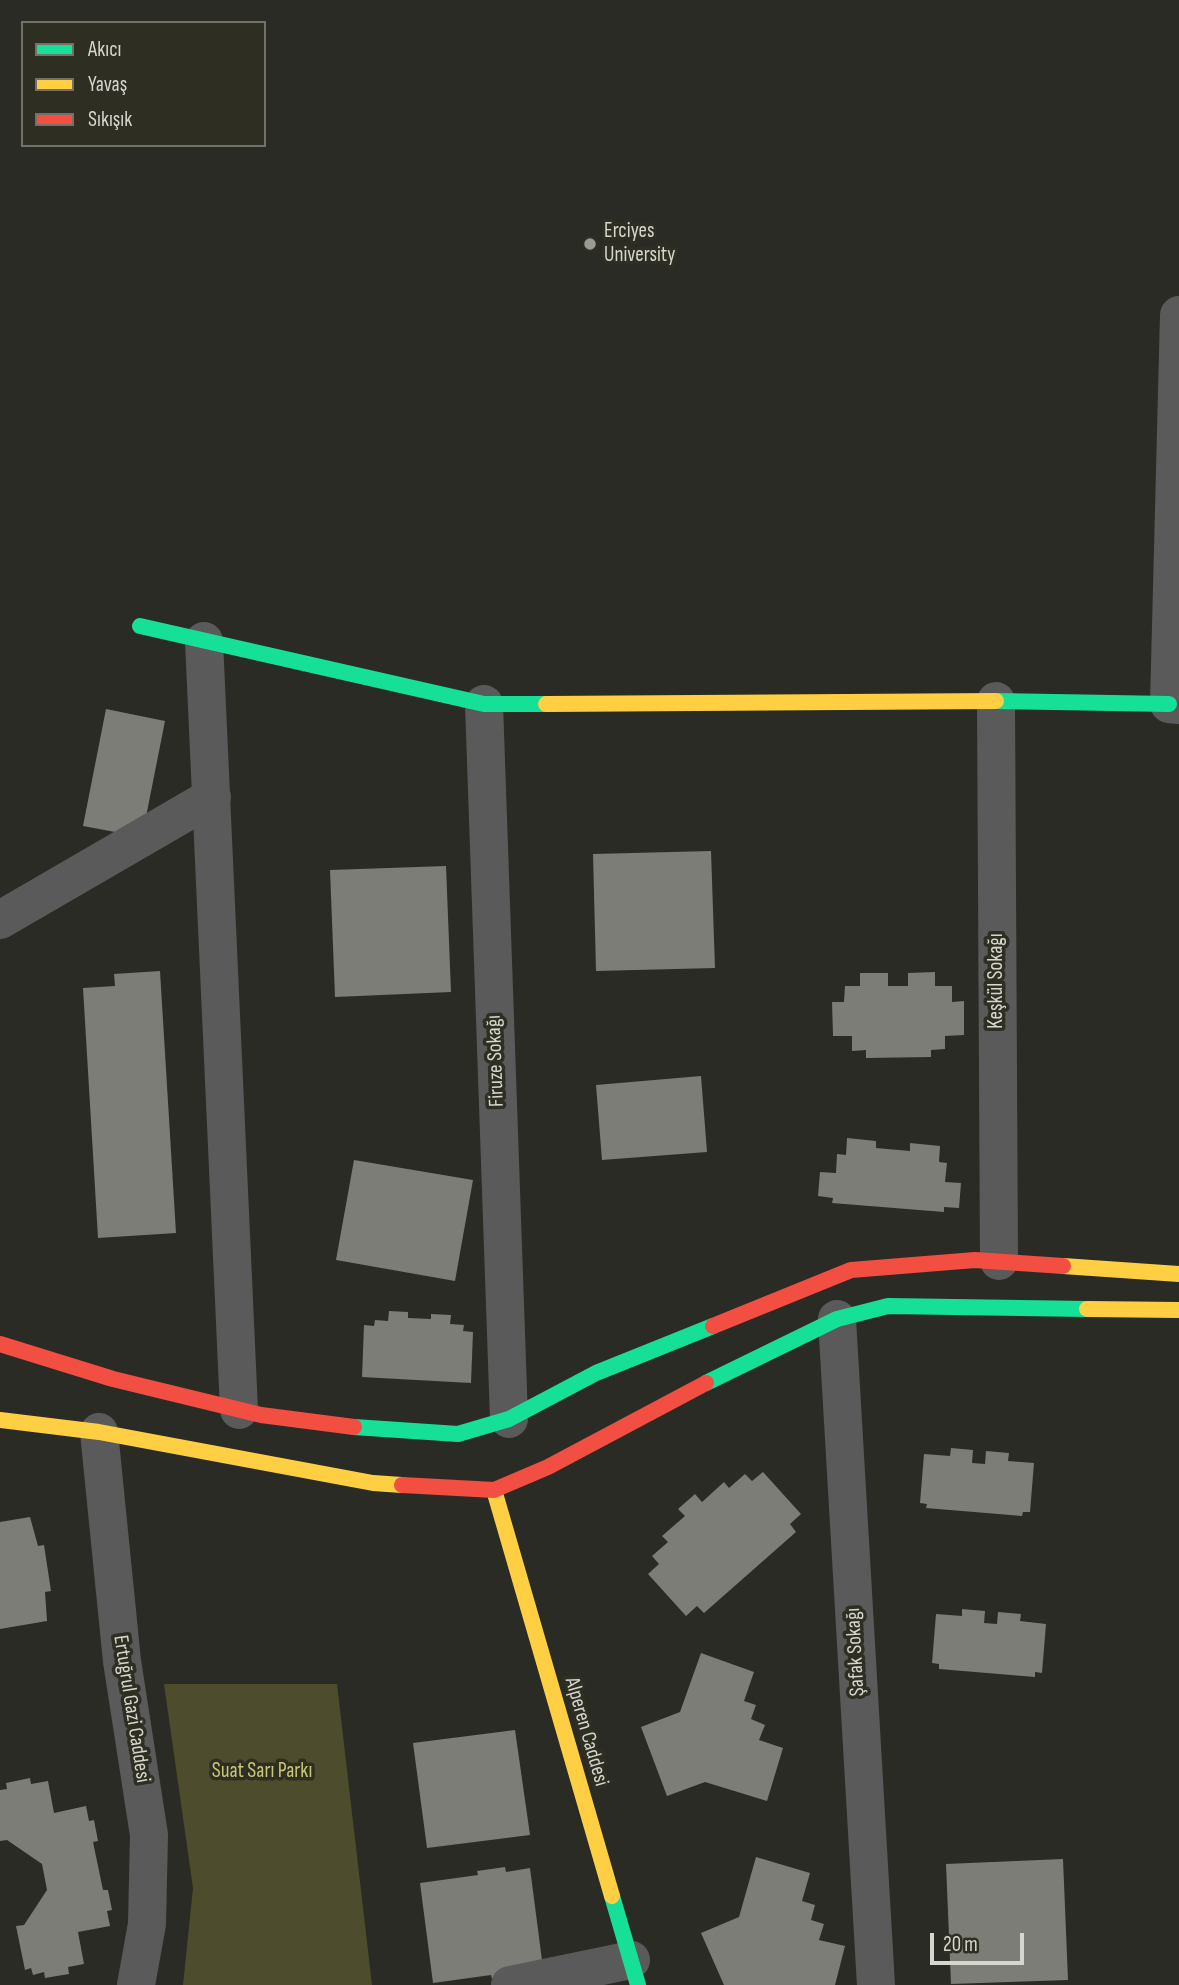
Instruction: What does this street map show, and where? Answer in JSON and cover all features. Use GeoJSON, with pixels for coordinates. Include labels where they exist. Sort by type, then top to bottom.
{"type":"FeatureCollection","features":[{"type":"Feature","properties":{"kind":"street"},"geometry":{"type":"LineString","coordinates":[[140,626],[484,704],[996,701],[1174,704],[1179,315]]}},
{"type":"Feature","properties":{"kind":"street"},"geometry":{"type":"LineString","coordinates":[[204,641],[239,1410]]}},
{"type":"Feature","properties":{"kind":"street","name":"Keşkül Sokağı"},"geometry":{"type":"LineString","coordinates":[[996,701],[999,1261]]}},
{"type":"Feature","properties":{"kind":"street","name":"Firuze Sokağı"},"geometry":{"type":"LineString","coordinates":[[484,704],[509,1419]]}},
{"type":"Feature","properties":{"kind":"street"},"geometry":{"type":"LineString","coordinates":[[0,920],[212,797]]}},
{"type":"Feature","properties":{"kind":"street"},"geometry":{"type":"LineString","coordinates":[[0,1344],[113,1380],[239,1410],[332,1426],[458,1434],[509,1419],[596,1373],[851,1270],[936,1261],[999,1261],[1179,1274]]}},
{"type":"Feature","properties":{"kind":"street"},"geometry":{"type":"LineString","coordinates":[[0,1420],[99,1432],[373,1483],[494,1490],[548,1467],[650,1411],[837,1319],[888,1306],[1179,1310]]}},
{"type":"Feature","properties":{"kind":"street","name":"Şafak Sokağı"},"geometry":{"type":"LineString","coordinates":[[837,1319],[876,1985]]}},
{"type":"Feature","properties":{"kind":"street","name":"Ertuğrul Gazi Caddesi"},"geometry":{"type":"LineString","coordinates":[[99,1432],[122,1661],[149,1835],[147,1924],[136,1985]]}},
{"type":"Feature","properties":{"kind":"street","name":"Alperen Caddesi"},"geometry":{"type":"LineString","coordinates":[[494,1490],[634,1973]]}},
{"type":"Feature","properties":{"kind":"street"},"geometry":{"type":"LineString","coordinates":[[510,1985],[634,1973]]}},
{"type":"Feature","properties":{"kind":"green space","name":"Suat Sarı Parkı"},"geometry":{"type":"Polygon","coordinates":[[[164,1684],[337,1684],[372,1985],[183,1985],[193,1888],[164,1684]]]}},
{"type":"Feature","properties":{"kind":"building"},"geometry":{"type":"Polygon","coordinates":[[[106,709],[165,721],[142,837],[83,826],[106,709]]]}},
{"type":"Feature","properties":{"kind":"building"},"geometry":{"type":"Polygon","coordinates":[[[711,851],[715,968],[596,971],[593,854],[711,851]]]}},
{"type":"Feature","properties":{"kind":"building"},"geometry":{"type":"Polygon","coordinates":[[[446,866],[451,992],[335,997],[330,870],[446,866]]]}},
{"type":"Feature","properties":{"kind":"building"},"geometry":{"type":"Polygon","coordinates":[[[160,971],[176,1233],[98,1238],[83,988],[115,986],[114,974],[160,971]]]}},
{"type":"Feature","properties":{"kind":"building"},"geometry":{"type":"Polygon","coordinates":[[[935,972],[935,986],[952,986],[952,1002],[964,1001],[964,1035],[945,1036],[945,1049],[931,1050],[931,1057],[866,1058],[866,1050],[852,1051],[852,1036],[833,1036],[832,1002],[844,1002],[845,986],[860,986],[860,973],[888,973],[888,986],[908,986],[908,973],[935,972]]]}},
{"type":"Feature","properties":{"kind":"building"},"geometry":{"type":"Polygon","coordinates":[[[701,1076],[707,1152],[602,1160],[596,1085],[701,1076]]]}},
{"type":"Feature","properties":{"kind":"building"},"geometry":{"type":"Polygon","coordinates":[[[847,1138],[876,1141],[876,1148],[910,1151],[910,1143],[940,1146],[939,1162],[947,1163],[945,1182],[961,1183],[959,1208],[944,1207],[944,1212],[832,1203],[833,1198],[818,1196],[820,1172],[836,1173],[837,1154],[846,1155],[847,1138]]]}},
{"type":"Feature","properties":{"kind":"building"},"geometry":{"type":"Polygon","coordinates":[[[354,1160],[473,1180],[455,1281],[336,1260],[354,1160]]]}},
{"type":"Feature","properties":{"kind":"building"},"geometry":{"type":"Polygon","coordinates":[[[389,1311],[408,1312],[408,1318],[431,1319],[431,1314],[451,1315],[450,1324],[464,1325],[463,1331],[473,1332],[471,1383],[362,1377],[364,1325],[374,1326],[375,1320],[388,1321],[389,1311]]]}},
{"type":"Feature","properties":{"kind":"building"},"geometry":{"type":"Polygon","coordinates":[[[951,1448],[973,1450],[972,1463],[985,1464],[986,1451],[1009,1453],[1008,1461],[1034,1463],[1030,1512],[1023,1512],[1022,1516],[926,1508],[927,1504],[920,1503],[924,1454],[950,1456],[951,1448]]]}},
{"type":"Feature","properties":{"kind":"building"},"geometry":{"type":"Polygon","coordinates":[[[763,1472],[801,1514],[790,1524],[796,1532],[704,1613],[697,1606],[686,1616],[648,1574],[659,1564],[652,1556],[668,1542],[662,1536],[685,1516],[678,1509],[695,1494],[702,1502],[724,1482],[729,1488],[745,1474],[752,1481],[763,1472]]]}},
{"type":"Feature","properties":{"kind":"building"},"geometry":{"type":"Polygon","coordinates":[[[30,1517],[38,1546],[44,1545],[51,1591],[45,1592],[47,1621],[0,1629],[0,1522],[30,1517]]]}},
{"type":"Feature","properties":{"kind":"building"},"geometry":{"type":"Polygon","coordinates":[[[962,1609],[985,1611],[984,1623],[997,1624],[998,1612],[1021,1614],[1020,1621],[1046,1624],[1042,1673],[1035,1672],[1035,1677],[939,1669],[939,1664],[932,1663],[936,1614],[962,1616],[962,1609]]]}},
{"type":"Feature","properties":{"kind":"building"},"geometry":{"type":"Polygon","coordinates":[[[701,1653],[754,1672],[744,1701],[756,1705],[751,1719],[765,1725],[759,1740],[783,1748],[767,1801],[705,1782],[667,1796],[641,1727],[680,1712],[701,1653]]]}},
{"type":"Feature","properties":{"kind":"building"},"geometry":{"type":"Polygon","coordinates":[[[515,1730],[530,1835],[427,1848],[413,1743],[515,1730]]]}},
{"type":"Feature","properties":{"kind":"building"},"geometry":{"type":"Polygon","coordinates":[[[30,1778],[31,1784],[48,1781],[54,1813],[86,1806],[89,1821],[94,1820],[98,1841],[93,1842],[103,1890],[108,1890],[112,1910],[107,1911],[110,1926],[78,1932],[84,1964],[68,1967],[69,1974],[45,1978],[44,1972],[33,1975],[31,1968],[25,1970],[16,1926],[24,1925],[47,1890],[42,1864],[7,1840],[0,1841],[0,1790],[7,1789],[6,1783],[30,1778]]]}},
{"type":"Feature","properties":{"kind":"building"},"geometry":{"type":"Polygon","coordinates":[[[756,1857],[810,1873],[802,1901],[815,1905],[811,1920],[824,1924],[819,1940],[845,1946],[835,1985],[724,1985],[701,1933],[739,1917],[756,1857]]]}},
{"type":"Feature","properties":{"kind":"building"},"geometry":{"type":"Polygon","coordinates":[[[1063,1859],[1068,1980],[951,1984],[946,1864],[1063,1859]]]}},
{"type":"Feature","properties":{"kind":"building"},"geometry":{"type":"Polygon","coordinates":[[[505,1867],[506,1872],[530,1868],[543,1968],[492,1979],[491,1975],[433,1983],[420,1883],[478,1875],[477,1871],[505,1867]]]}},
{"type":"Feature","properties":{"kind":"traffic: fast"},"geometry":{"type":"LineString","coordinates":[[140,626],[484,704],[546,704]]}},
{"type":"Feature","properties":{"kind":"traffic: fast"},"geometry":{"type":"LineString","coordinates":[[996,701],[1169,704]]}},
{"type":"Feature","properties":{"kind":"traffic: fast"},"geometry":{"type":"LineString","coordinates":[[706,1383],[837,1319],[888,1306],[1087,1309]]}},
{"type":"Feature","properties":{"kind":"traffic: fast"},"geometry":{"type":"LineString","coordinates":[[354,1427],[458,1434],[509,1419],[596,1373],[713,1326]]}},
{"type":"Feature","properties":{"kind":"traffic: fast"},"geometry":{"type":"LineString","coordinates":[[612,1896],[638,1985]]}},
{"type":"Feature","properties":{"kind":"traffic: slow"},"geometry":{"type":"LineString","coordinates":[[546,704],[996,701]]}},
{"type":"Feature","properties":{"kind":"traffic: slow"},"geometry":{"type":"LineString","coordinates":[[1063,1266],[1179,1274]]}},
{"type":"Feature","properties":{"kind":"traffic: slow"},"geometry":{"type":"LineString","coordinates":[[1087,1309],[1179,1310]]}},
{"type":"Feature","properties":{"kind":"traffic: slow"},"geometry":{"type":"LineString","coordinates":[[0,1420],[99,1432],[373,1483],[402,1485]]}},
{"type":"Feature","properties":{"kind":"traffic: slow"},"geometry":{"type":"LineString","coordinates":[[494,1490],[612,1896]]}},
{"type":"Feature","properties":{"kind":"traffic: jam"},"geometry":{"type":"LineString","coordinates":[[713,1326],[851,1270],[975,1260],[1063,1266]]}},
{"type":"Feature","properties":{"kind":"traffic: jam"},"geometry":{"type":"LineString","coordinates":[[0,1344],[113,1379],[261,1415],[354,1427]]}},
{"type":"Feature","properties":{"kind":"traffic: jam"},"geometry":{"type":"LineString","coordinates":[[402,1485],[494,1490],[548,1467],[706,1383]]}},
{"type":"Feature","properties":{"kind":"place","name":"Erciyes University"},"geometry":{"type":"Point","coordinates":[590,244]}}]}
